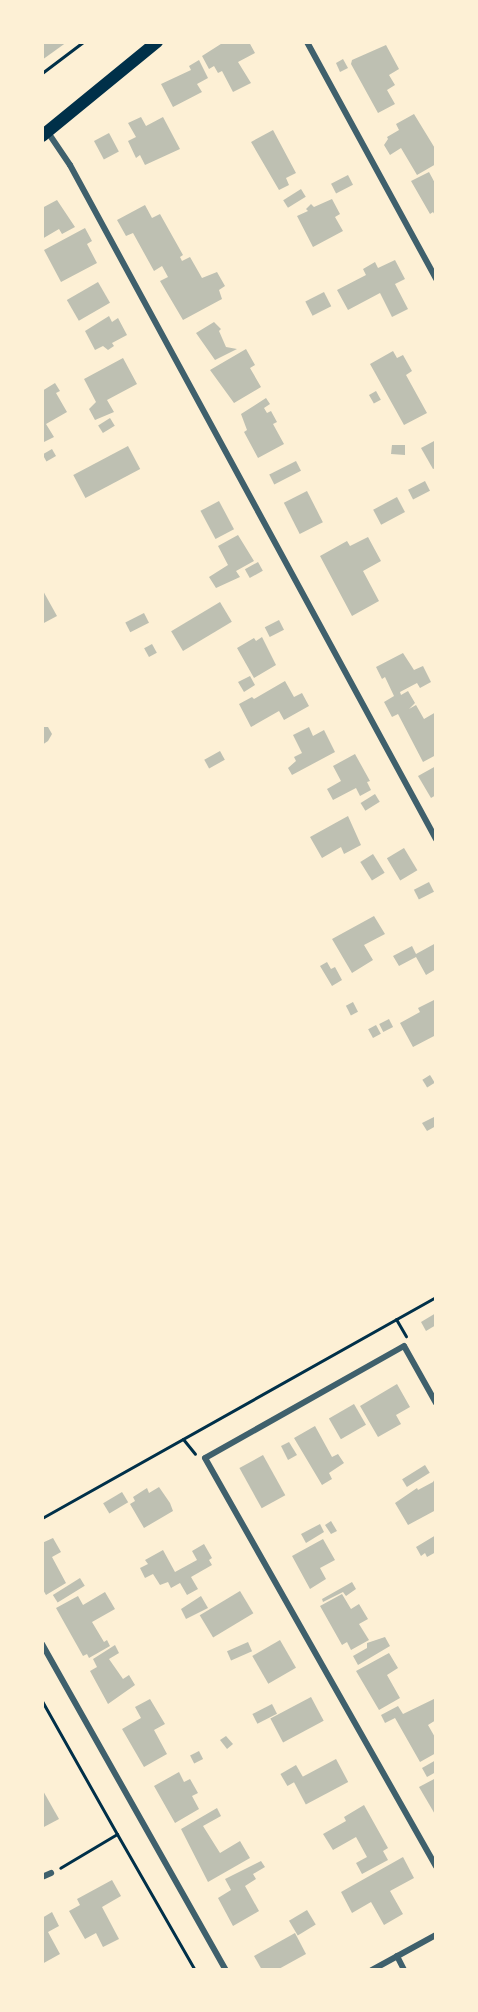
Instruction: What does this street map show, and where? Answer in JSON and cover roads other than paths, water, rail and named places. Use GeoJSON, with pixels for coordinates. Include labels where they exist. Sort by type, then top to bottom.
{"type":"FeatureCollection","features":[{"type":"Feature","properties":{"kind":"main road"},"geometry":{"type":"LineString","coordinates":[[45,134],[157,42]]}},
{"type":"Feature","properties":{"kind":"street"},"geometry":{"type":"LineString","coordinates":[[308,42],[436,279]]}},
{"type":"Feature","properties":{"kind":"street"},"geometry":{"type":"LineString","coordinates":[[45,134],[70,165],[436,839]]}},
{"type":"Feature","properties":{"kind":"street"},"geometry":{"type":"LineString","coordinates":[[436,1403],[404,1346],[205,1458],[436,1866]]}},
{"type":"Feature","properties":{"kind":"street"},"geometry":{"type":"LineString","coordinates":[[42,1644],[226,1970]]}},
{"type":"Feature","properties":{"kind":"street"},"geometry":{"type":"LineString","coordinates":[[42,1877],[51,1873]]}},
{"type":"Feature","properties":{"kind":"street"},"geometry":{"type":"LineString","coordinates":[[372,1970],[436,1935]]}},
{"type":"Feature","properties":{"kind":"street"},"geometry":{"type":"LineString","coordinates":[[397,1956],[404,1970]]}}]}
